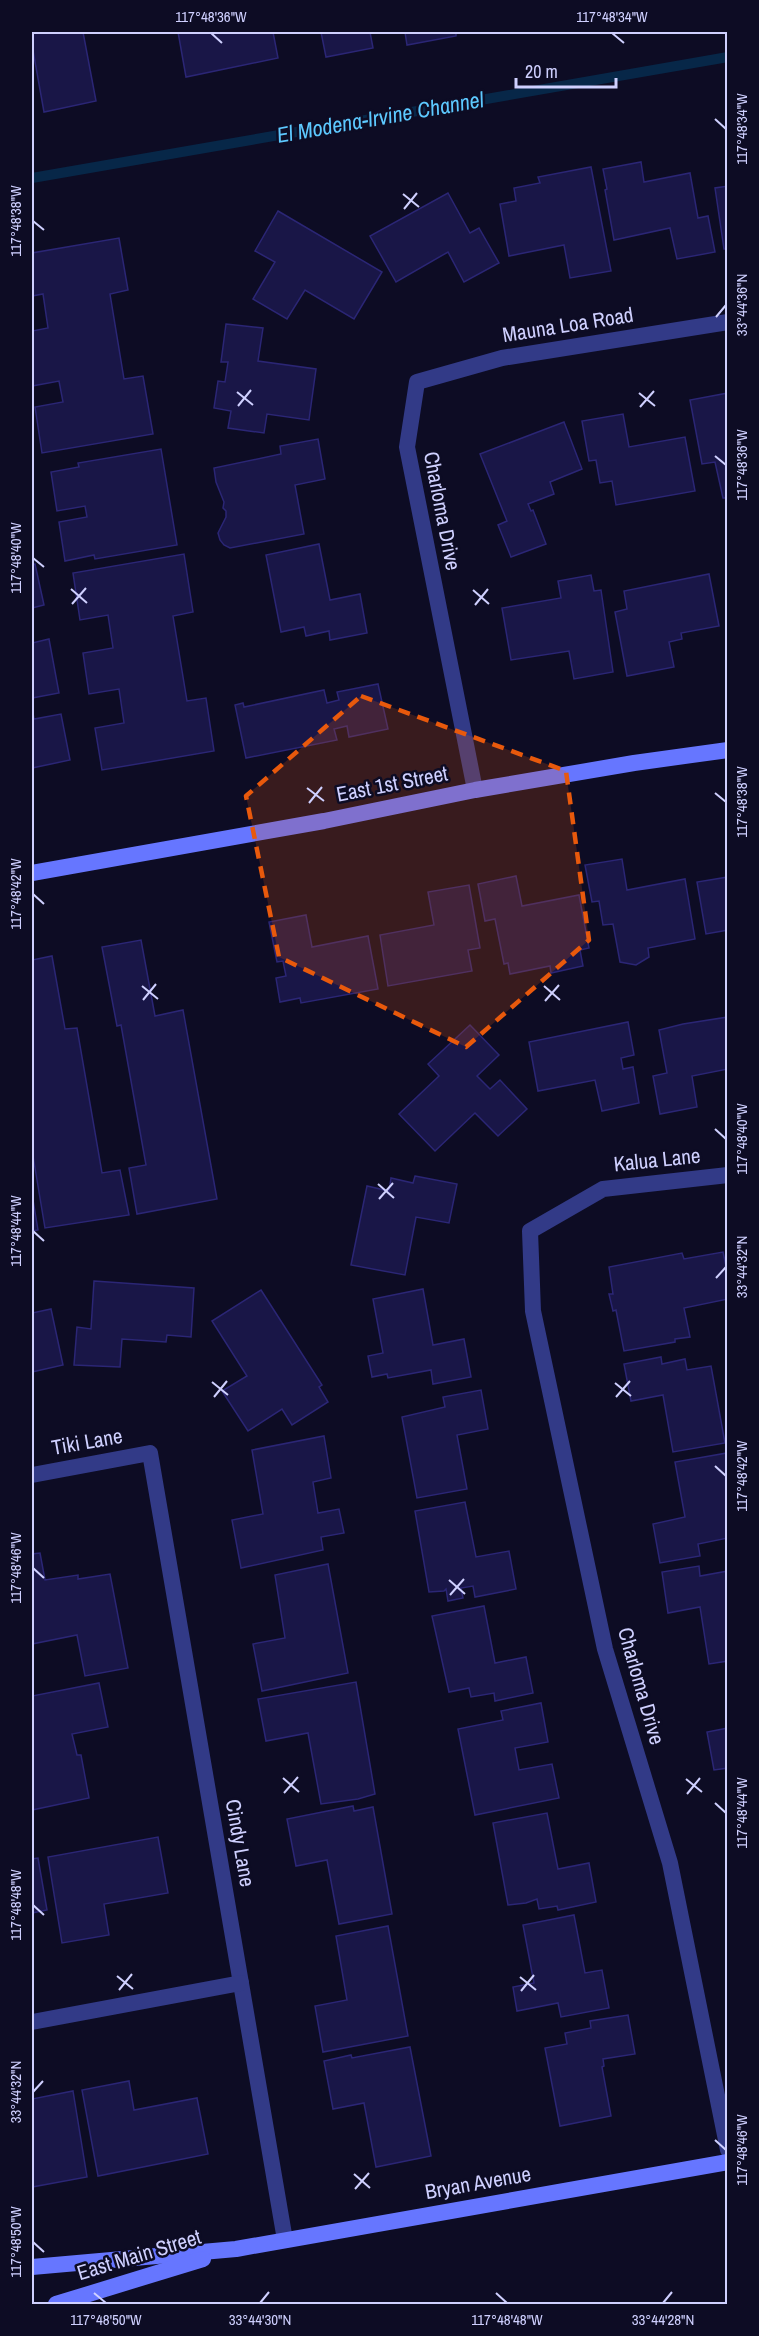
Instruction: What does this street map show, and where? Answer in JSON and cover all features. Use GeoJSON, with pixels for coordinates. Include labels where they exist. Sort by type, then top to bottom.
{"type":"FeatureCollection","features":[{"type":"Feature","properties":{"kind":"main road","name":"East 1st Street"},"geometry":{"type":"LineString","coordinates":[[32,873],[324,821],[475,790],[728,750]]}},
{"type":"Feature","properties":{"kind":"main road","name":"Bryan Avenue"},"geometry":{"type":"LineString","coordinates":[[236,2249],[728,2162]]}},
{"type":"Feature","properties":{"kind":"main road"},"geometry":{"type":"LineString","coordinates":[[32,2266],[236,2249]]}},
{"type":"Feature","properties":{"kind":"main road","name":"East Main Street"},"geometry":{"type":"LineString","coordinates":[[56,2304],[236,2249]]}},
{"type":"Feature","properties":{"kind":"street","name":"Mauna Loa Road"},"geometry":{"type":"LineString","coordinates":[[417,382],[502,358],[728,322]]}},
{"type":"Feature","properties":{"kind":"street","name":"Charloma Drive"},"geometry":{"type":"LineString","coordinates":[[417,382],[407,447],[475,790]]}},
{"type":"Feature","properties":{"kind":"street","name":"Kalua Lane"},"geometry":{"type":"LineString","coordinates":[[530,1231],[603,1189],[728,1175]]}},
{"type":"Feature","properties":{"kind":"street","name":"Charloma Drive"},"geometry":{"type":"LineString","coordinates":[[530,1231],[533,1311],[605,1649],[670,1863],[728,2150]]}},
{"type":"Feature","properties":{"kind":"street","name":"Tiki Lane"},"geometry":{"type":"LineString","coordinates":[[32,1474],[150,1454]]}},
{"type":"Feature","properties":{"kind":"street","name":"Cindy Lane"},"geometry":{"type":"LineString","coordinates":[[150,1454],[285,2240]]}},
{"type":"Feature","properties":{"kind":"street"},"geometry":{"type":"LineString","coordinates":[[32,2022],[241,1983]]}},
{"type":"Feature","properties":{"kind":"highlighted area"},"geometry":{"type":"Polygon","coordinates":[[[361,696],[566,771],[589,940],[466,1047],[279,957],[246,796],[361,696]]]}},
{"type":"Feature","properties":{"kind":"building"},"geometry":{"type":"Polygon","coordinates":[[[32,32],[83,32],[96,101],[44,112],[32,45],[32,32]]]}},
{"type":"Feature","properties":{"kind":"building"},"geometry":{"type":"Polygon","coordinates":[[[178,32],[273,32],[278,58],[186,77],[178,32]]]}},
{"type":"Feature","properties":{"kind":"building"},"geometry":{"type":"Polygon","coordinates":[[[321,32],[370,32],[373,48],[326,57],[321,32]]]}},
{"type":"Feature","properties":{"kind":"building"},"geometry":{"type":"Polygon","coordinates":[[[405,32],[456,32],[456,36],[407,45],[405,32]]]}},
{"type":"Feature","properties":{"kind":"building"},"geometry":{"type":"Polygon","coordinates":[[[641,162],[644,182],[690,173],[698,218],[708,216],[715,252],[677,259],[670,228],[614,240],[603,169],[641,162]]]}},
{"type":"Feature","properties":{"kind":"building"},"geometry":{"type":"Polygon","coordinates":[[[591,167],[611,271],[570,278],[564,245],[509,256],[500,204],[516,201],[514,188],[540,183],[538,177],[591,167]]]}},
{"type":"Feature","properties":{"kind":"building"},"geometry":{"type":"Polygon","coordinates":[[[728,186],[728,249],[724,249],[715,188],[728,186]]]}},
{"type":"Feature","properties":{"kind":"building"},"geometry":{"type":"Polygon","coordinates":[[[448,193],[470,233],[479,228],[499,263],[464,282],[448,252],[396,282],[370,236],[448,193]]]}},
{"type":"Feature","properties":{"kind":"building"},"geometry":{"type":"Polygon","coordinates":[[[278,211],[382,272],[354,319],[305,290],[287,319],[253,299],[275,262],[255,251],[278,211]]]}},
{"type":"Feature","properties":{"kind":"building"},"geometry":{"type":"Polygon","coordinates":[[[119,238],[128,290],[110,294],[124,379],[143,376],[153,434],[42,453],[35,407],[63,402],[59,381],[32,386],[32,331],[48,328],[43,294],[32,296],[32,253],[119,238]]]}},
{"type":"Feature","properties":{"kind":"building"},"geometry":{"type":"Polygon","coordinates":[[[226,324],[263,328],[258,361],[316,369],[309,420],[267,414],[264,433],[228,428],[231,411],[214,408],[218,381],[225,382],[228,362],[221,362],[226,324]]]}},
{"type":"Feature","properties":{"kind":"building"},"geometry":{"type":"Polygon","coordinates":[[[728,393],[728,498],[723,498],[715,462],[702,464],[690,400],[728,393]]]}},
{"type":"Feature","properties":{"kind":"building"},"geometry":{"type":"Polygon","coordinates":[[[623,414],[629,447],[685,437],[695,491],[616,505],[612,481],[600,483],[596,460],[589,461],[582,421],[623,414]]]}},
{"type":"Feature","properties":{"kind":"building"},"geometry":{"type":"Polygon","coordinates":[[[564,422],[582,469],[550,482],[554,494],[528,504],[531,511],[533,510],[546,544],[511,557],[498,525],[507,521],[480,454],[564,422]]]}},
{"type":"Feature","properties":{"kind":"building"},"geometry":{"type":"Polygon","coordinates":[[[318,439],[325,479],[295,485],[304,534],[230,548],[224,545],[218,533],[226,517],[226,511],[223,508],[224,502],[216,482],[214,468],[281,454],[280,446],[318,439]]]}},
{"type":"Feature","properties":{"kind":"building"},"geometry":{"type":"Polygon","coordinates":[[[161,449],[177,545],[95,559],[94,555],[65,561],[59,522],[87,517],[85,506],[57,511],[51,472],[79,467],[78,463],[161,449]]]}},
{"type":"Feature","properties":{"kind":"building"},"geometry":{"type":"Polygon","coordinates":[[[319,544],[330,600],[360,594],[367,633],[330,640],[329,631],[306,636],[304,627],[281,632],[266,555],[319,544]]]}},
{"type":"Feature","properties":{"kind":"building"},"geometry":{"type":"Polygon","coordinates":[[[184,554],[193,612],[173,616],[187,701],[206,698],[214,751],[102,770],[95,728],[124,723],[119,689],[89,694],[83,653],[113,648],[108,615],[80,620],[73,573],[184,554]]]}},
{"type":"Feature","properties":{"kind":"building"},"geometry":{"type":"Polygon","coordinates":[[[35,564],[44,605],[32,608],[32,565],[35,564]]]}},
{"type":"Feature","properties":{"kind":"building"},"geometry":{"type":"Polygon","coordinates":[[[709,574],[719,626],[681,633],[682,639],[669,642],[674,667],[627,676],[615,612],[627,609],[624,591],[709,574]]]}},
{"type":"Feature","properties":{"kind":"building"},"geometry":{"type":"Polygon","coordinates":[[[591,575],[594,591],[601,590],[613,672],[574,679],[569,651],[511,660],[502,608],[561,598],[558,581],[591,575]]]}},
{"type":"Feature","properties":{"kind":"building"},"geometry":{"type":"Polygon","coordinates":[[[49,639],[59,693],[32,698],[32,643],[49,639]]]}},
{"type":"Feature","properties":{"kind":"building"},"geometry":{"type":"Polygon","coordinates":[[[378,684],[388,729],[349,737],[347,726],[334,729],[337,740],[246,758],[235,705],[243,703],[244,707],[324,690],[327,703],[339,700],[337,692],[378,684]]]}},
{"type":"Feature","properties":{"kind":"building"},"geometry":{"type":"Polygon","coordinates":[[[32,707],[34,719],[61,714],[70,760],[32,768],[32,707]]]}},
{"type":"Feature","properties":{"kind":"building"},"geometry":{"type":"Polygon","coordinates":[[[622,859],[627,890],[685,879],[695,939],[648,948],[649,957],[636,965],[620,962],[613,924],[603,925],[599,901],[592,902],[585,865],[622,859]]]}},
{"type":"Feature","properties":{"kind":"building"},"geometry":{"type":"Polygon","coordinates":[[[516,876],[522,906],[579,895],[589,948],[580,950],[583,966],[551,973],[550,966],[510,974],[508,963],[504,964],[495,919],[485,921],[478,884],[516,876]]]}},
{"type":"Feature","properties":{"kind":"building"},"geometry":{"type":"Polygon","coordinates":[[[728,877],[728,930],[706,934],[697,882],[728,877]]]}},
{"type":"Feature","properties":{"kind":"building"},"geometry":{"type":"Polygon","coordinates":[[[469,885],[480,948],[468,950],[472,971],[388,986],[380,935],[434,925],[428,892],[469,885]]]}},
{"type":"Feature","properties":{"kind":"building"},"geometry":{"type":"Polygon","coordinates":[[[306,915],[312,947],[368,936],[378,989],[301,1003],[300,998],[280,1002],[276,978],[286,976],[283,961],[277,962],[269,922],[306,915]]]}},
{"type":"Feature","properties":{"kind":"building"},"geometry":{"type":"Polygon","coordinates":[[[141,940],[155,1016],[183,1010],[217,1199],[137,1214],[129,1168],[146,1165],[121,1025],[117,1026],[102,947],[141,940]]]}},
{"type":"Feature","properties":{"kind":"building"},"geometry":{"type":"Polygon","coordinates":[[[52,956],[65,1029],[77,1028],[102,1173],[120,1170],[129,1215],[45,1228],[32,1150],[32,960],[52,956]]]}},
{"type":"Feature","properties":{"kind":"building"},"geometry":{"type":"Polygon","coordinates":[[[728,1017],[728,1069],[692,1076],[697,1107],[660,1114],[653,1076],[667,1073],[659,1030],[728,1017]]]}},
{"type":"Feature","properties":{"kind":"building"},"geometry":{"type":"Polygon","coordinates":[[[628,1022],[634,1055],[621,1058],[623,1069],[633,1067],[639,1103],[602,1111],[595,1080],[538,1091],[529,1042],[628,1022]]]}},
{"type":"Feature","properties":{"kind":"building"},"geometry":{"type":"Polygon","coordinates":[[[470,1025],[499,1055],[477,1076],[490,1089],[500,1080],[527,1109],[498,1136],[475,1113],[435,1151],[399,1114],[439,1076],[428,1064],[470,1025]]]}},
{"type":"Feature","properties":{"kind":"building"},"geometry":{"type":"Polygon","coordinates":[[[415,1176],[457,1184],[449,1223],[416,1217],[405,1275],[351,1265],[367,1186],[389,1191],[391,1178],[413,1183],[415,1176]]]}},
{"type":"Feature","properties":{"kind":"building"},"geometry":{"type":"Polygon","coordinates":[[[32,1194],[38,1230],[32,1231],[32,1194]]]}},
{"type":"Feature","properties":{"kind":"building"},"geometry":{"type":"Polygon","coordinates":[[[723,1252],[728,1275],[728,1299],[684,1308],[690,1337],[624,1351],[616,1310],[613,1311],[609,1294],[613,1294],[609,1267],[682,1253],[684,1259],[723,1252]]]}},
{"type":"Feature","properties":{"kind":"building"},"geometry":{"type":"Polygon","coordinates":[[[94,1281],[194,1288],[191,1337],[167,1335],[166,1342],[122,1339],[120,1367],[74,1365],[77,1327],[91,1329],[94,1281]]]}},
{"type":"Feature","properties":{"kind":"building"},"geometry":{"type":"Polygon","coordinates":[[[423,1289],[433,1345],[464,1339],[471,1377],[433,1384],[431,1370],[388,1378],[387,1374],[372,1377],[368,1356],[383,1353],[373,1299],[423,1289]]]}},
{"type":"Feature","properties":{"kind":"building"},"geometry":{"type":"Polygon","coordinates":[[[261,1290],[322,1385],[319,1387],[328,1402],[292,1425],[282,1409],[248,1431],[222,1391],[247,1376],[212,1321],[261,1290]]]}},
{"type":"Feature","properties":{"kind":"building"},"geometry":{"type":"Polygon","coordinates":[[[51,1309],[63,1365],[32,1372],[32,1313],[51,1309]]]}},
{"type":"Feature","properties":{"kind":"building"},"geometry":{"type":"Polygon","coordinates":[[[661,1357],[662,1364],[685,1359],[687,1370],[711,1366],[725,1443],[673,1452],[663,1395],[631,1401],[624,1364],[661,1357]]]}},
{"type":"Feature","properties":{"kind":"building"},"geometry":{"type":"Polygon","coordinates":[[[481,1390],[488,1429],[457,1435],[467,1489],[417,1498],[402,1417],[445,1407],[443,1397],[481,1390]]]}},
{"type":"Feature","properties":{"kind":"building"},"geometry":{"type":"Polygon","coordinates":[[[324,1436],[331,1478],[313,1482],[318,1513],[339,1509],[344,1533],[321,1537],[323,1550],[241,1568],[232,1520],[263,1514],[252,1450],[324,1436]]]}},
{"type":"Feature","properties":{"kind":"building"},"geometry":{"type":"Polygon","coordinates":[[[727,1453],[728,1538],[698,1544],[700,1556],[660,1563],[653,1524],[685,1517],[675,1462],[727,1453]]]}},
{"type":"Feature","properties":{"kind":"building"},"geometry":{"type":"Polygon","coordinates":[[[465,1502],[476,1557],[509,1551],[516,1589],[475,1597],[473,1586],[461,1588],[463,1598],[448,1601],[446,1589],[429,1592],[415,1511],[465,1502]]]}},
{"type":"Feature","properties":{"kind":"building"},"geometry":{"type":"Polygon","coordinates":[[[40,1553],[45,1580],[78,1575],[78,1579],[110,1574],[128,1668],[85,1676],[77,1635],[32,1644],[32,1554],[40,1553]]]}},
{"type":"Feature","properties":{"kind":"building"},"geometry":{"type":"Polygon","coordinates":[[[328,1564],[348,1673],[262,1691],[253,1644],[285,1638],[275,1575],[328,1564]]]}},
{"type":"Feature","properties":{"kind":"building"},"geometry":{"type":"Polygon","coordinates":[[[699,1566],[700,1576],[728,1571],[728,1661],[709,1664],[700,1607],[668,1613],[662,1572],[699,1566]]]}},
{"type":"Feature","properties":{"kind":"building"},"geometry":{"type":"Polygon","coordinates":[[[484,1606],[495,1663],[526,1657],[533,1693],[495,1701],[494,1693],[471,1697],[469,1688],[449,1692],[432,1616],[484,1606]]]}},
{"type":"Feature","properties":{"kind":"building"},"geometry":{"type":"Polygon","coordinates":[[[356,1682],[375,1794],[358,1799],[321,1804],[308,1733],[266,1741],[258,1699],[356,1682]]]}},
{"type":"Feature","properties":{"kind":"building"},"geometry":{"type":"Polygon","coordinates":[[[99,1683],[108,1727],[72,1734],[77,1755],[81,1755],[89,1798],[32,1810],[32,1696],[99,1683]]]}},
{"type":"Feature","properties":{"kind":"building"},"geometry":{"type":"Polygon","coordinates":[[[541,1703],[548,1742],[515,1748],[519,1770],[552,1764],[559,1798],[475,1815],[458,1729],[503,1720],[501,1711],[541,1703]]]}},
{"type":"Feature","properties":{"kind":"building"},"geometry":{"type":"Polygon","coordinates":[[[728,1728],[728,1768],[714,1770],[707,1732],[728,1728]]]}},
{"type":"Feature","properties":{"kind":"building"},"geometry":{"type":"Polygon","coordinates":[[[353,1806],[354,1811],[373,1807],[392,1914],[339,1924],[327,1860],[296,1866],[287,1819],[353,1806]]]}},
{"type":"Feature","properties":{"kind":"building"},"geometry":{"type":"Polygon","coordinates":[[[547,1813],[558,1869],[589,1863],[596,1902],[558,1910],[557,1906],[539,1909],[537,1899],[508,1905],[493,1823],[547,1813]]]}},
{"type":"Feature","properties":{"kind":"building"},"geometry":{"type":"Polygon","coordinates":[[[158,1837],[168,1893],[104,1904],[109,1935],[62,1943],[48,1857],[158,1837]]]}},
{"type":"Feature","properties":{"kind":"building"},"geometry":{"type":"Polygon","coordinates":[[[38,1858],[47,1910],[32,1913],[32,1859],[38,1858]]]}},
{"type":"Feature","properties":{"kind":"building"},"geometry":{"type":"Polygon","coordinates":[[[574,1915],[585,1973],[602,1970],[609,2008],[561,2017],[558,2003],[517,2011],[513,1987],[534,1983],[523,1925],[574,1915]]]}},
{"type":"Feature","properties":{"kind":"building"},"geometry":{"type":"Polygon","coordinates":[[[388,1926],[408,2036],[323,2052],[315,2006],[347,2000],[336,1936],[388,1926]]]}},
{"type":"Feature","properties":{"kind":"building"},"geometry":{"type":"Polygon","coordinates":[[[628,2015],[635,2054],[603,2059],[604,2066],[602,2067],[611,2116],[560,2126],[545,2048],[567,2044],[565,2033],[591,2028],[590,2021],[628,2015]]]}},
{"type":"Feature","properties":{"kind":"building"},"geometry":{"type":"Polygon","coordinates":[[[410,2047],[431,2156],[376,2167],[364,2103],[333,2109],[324,2061],[410,2047]]]}},
{"type":"Feature","properties":{"kind":"building"},"geometry":{"type":"Polygon","coordinates":[[[129,2081],[134,2110],[197,2098],[208,2154],[98,2176],[82,2090],[129,2081]]]}},
{"type":"Feature","properties":{"kind":"building"},"geometry":{"type":"Polygon","coordinates":[[[73,2091],[87,2177],[32,2187],[32,2099],[73,2091]]]}},
{"type":"Feature","properties":{"kind":"waterway","name":"El Modena-Irvine Channel"},"geometry":{"type":"LineString","coordinates":[[32,178],[728,57]]}}]}
